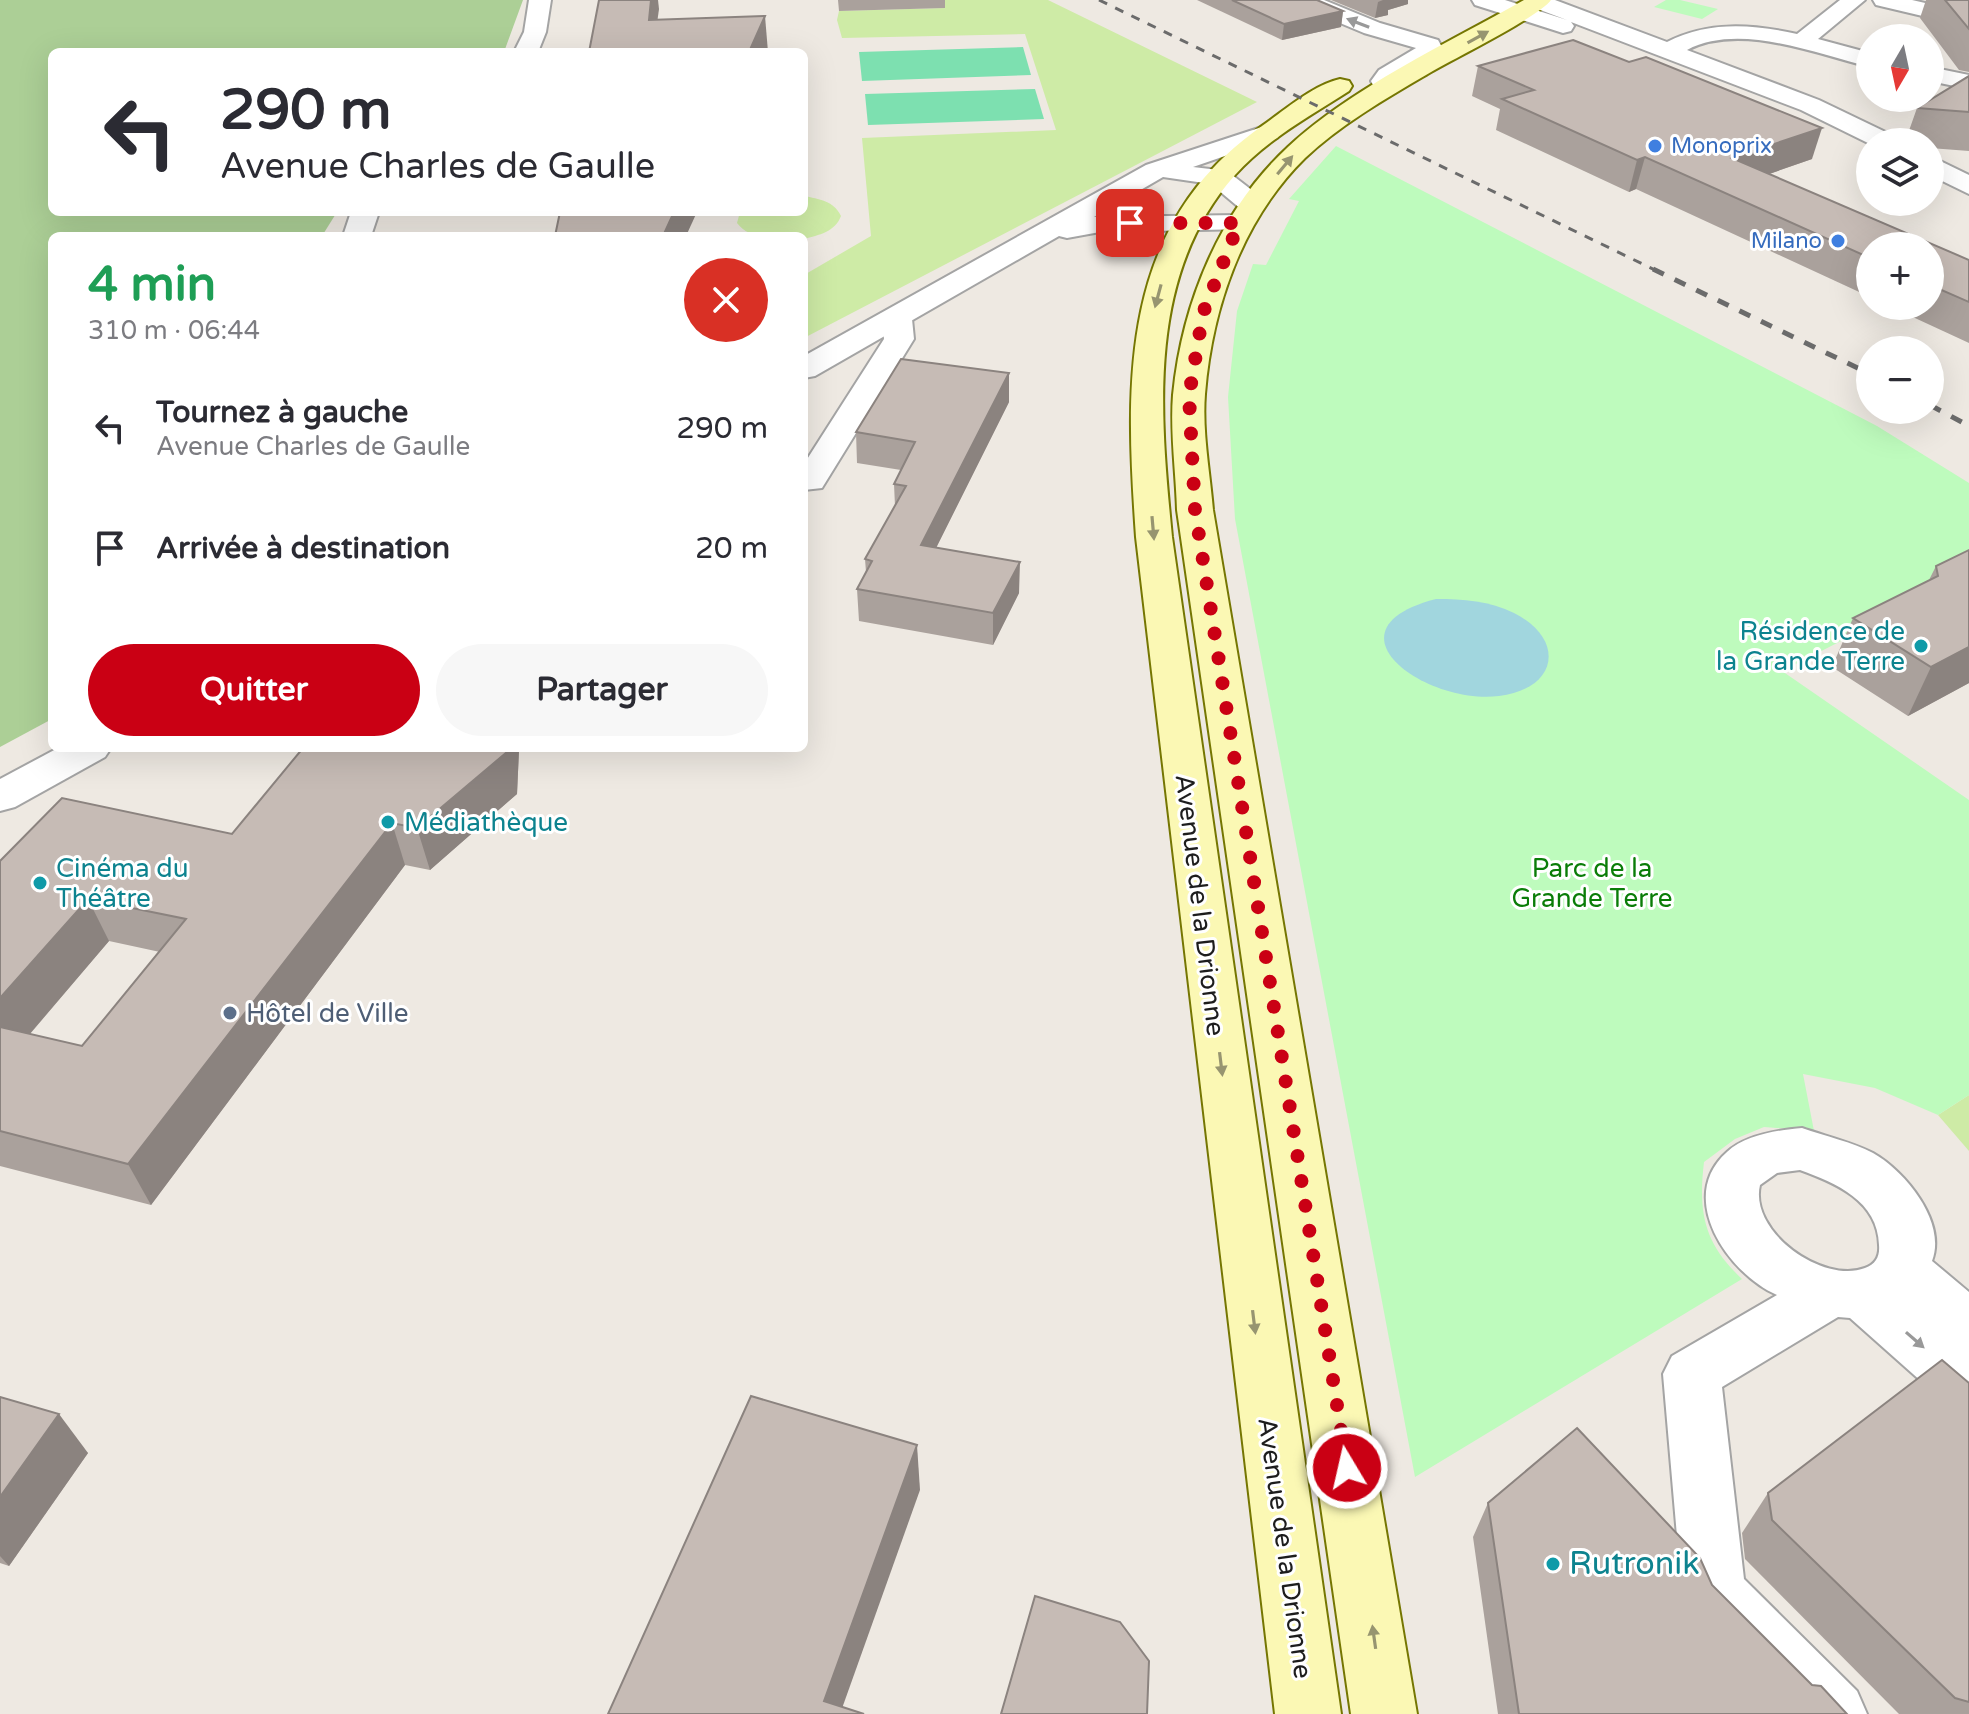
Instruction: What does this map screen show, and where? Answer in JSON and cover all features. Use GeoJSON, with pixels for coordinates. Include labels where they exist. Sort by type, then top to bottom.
{"type":"FeatureCollection","features":[{"type":"Feature","properties":{"kind":"main road"},"geometry":{"type":"LineString","coordinates":[[1459,12],[1484,0]]}},
{"type":"Feature","properties":{"kind":"main road","name":"Avenue de la Drionne"},"geometry":{"type":"LineString","coordinates":[[1384,1714],[1195,510],[1189,396],[1203,313],[1246,214],[1296,153],[1386,88],[1533,3]]}},
{"type":"Feature","properties":{"kind":"main road","name":"Avenue de la Drionne"},"geometry":{"type":"LineString","coordinates":[[1308,1714],[1154,537],[1146,451],[1145,375],[1155,303],[1183,222],[1218,177],[1268,133],[1437,25]]}},
{"type":"Feature","properties":{"kind":"street"},"geometry":{"type":"LineString","coordinates":[[528,48],[535,32],[540,0]]}},
{"type":"Feature","properties":{"kind":"street"},"geometry":{"type":"LineString","coordinates":[[1305,0],[1372,28],[1427,43],[1431,49],[1387,75],[1383,81],[1386,88]]}},
{"type":"Feature","properties":{"kind":"street"},"geometry":{"type":"LineString","coordinates":[[1484,0],[1533,3],[1810,105],[1858,128]]}},
{"type":"Feature","properties":{"kind":"street"},"geometry":{"type":"LineString","coordinates":[[1799,43],[1854,0]]}},
{"type":"Feature","properties":{"kind":"street"},"geometry":{"type":"LineString","coordinates":[[1884,0],[1969,20]]}},
{"type":"Feature","properties":{"kind":"street"},"geometry":{"type":"LineString","coordinates":[[1603,4],[1609,11],[1704,35]]}},
{"type":"Feature","properties":{"kind":"street"},"geometry":{"type":"LineString","coordinates":[[1666,52],[1680,43],[1725,31],[1757,33],[1856,57]]}},
{"type":"Feature","properties":{"kind":"street"},"geometry":{"type":"LineString","coordinates":[[1944,77],[1969,82]]}},
{"type":"Feature","properties":{"kind":"street"},"geometry":{"type":"LineString","coordinates":[[1810,105],[1835,96]]}},
{"type":"Feature","properties":{"kind":"street"},"geometry":{"type":"LineString","coordinates":[[808,367],[1049,234],[1155,171],[1268,133]]}},
{"type":"Feature","properties":{"kind":"street"},"geometry":{"type":"LineString","coordinates":[[1049,234],[1100,224],[1183,222],[1246,214],[1218,177],[1155,171]]}},
{"type":"Feature","properties":{"kind":"street"},"geometry":{"type":"LineString","coordinates":[[1944,172],[1969,186]]}},
{"type":"Feature","properties":{"kind":"street"},"geometry":{"type":"LineString","coordinates":[[810,481],[899,339],[897,319]]}},
{"type":"Feature","properties":{"kind":"street"},"geometry":{"type":"LineString","coordinates":[[0,797],[83,752]]}},
{"type":"Feature","properties":{"kind":"street"},"geometry":{"type":"LineString","coordinates":[[1834,1714],[1714,1594],[1692,1374],[1866,1287],[1969,1326]]}},
{"type":"Feature","properties":{"kind":"street"},"geometry":{"type":"LineString","coordinates":[[1866,1287],[1969,1387]]}},
{"type":"Feature","properties":{"kind":"green space"},"geometry":{"type":"Polygon","coordinates":[[[0,0],[523,0],[505,48],[48,48],[48,216],[334,216],[324,232],[48,232],[48,721],[0,747],[0,0]]]}},
{"type":"Feature","properties":{"kind":"green space"},"geometry":{"type":"Polygon","coordinates":[[[943,0],[1048,0],[1257,102],[808,336],[808,273],[871,236],[862,138],[1056,130],[1025,34],[842,38],[837,20],[839,11],[945,8],[943,0]]]}},
{"type":"Feature","properties":{"kind":"green space"},"geometry":{"type":"Polygon","coordinates":[[[1666,0],[1718,9],[1702,19],[1654,7],[1666,0]]]}},
{"type":"Feature","properties":{"kind":"green space"},"geometry":{"type":"Polygon","coordinates":[[[1023,47],[1031,75],[862,81],[859,52],[1023,47]]]}},
{"type":"Feature","properties":{"kind":"green space"},"geometry":{"type":"Polygon","coordinates":[[[1035,89],[1044,119],[868,125],[865,94],[1035,89]]]}},
{"type":"Feature","properties":{"kind":"green space","name":"Parc de la Grande Terre"},"geometry":{"type":"Polygon","coordinates":[[[1336,146],[1856,415],[1856,424],[1877,426],[1969,483],[1969,576],[1782,671],[1969,800],[1969,1095],[1938,1115],[1875,1088],[1803,1074],[1814,1131],[1764,1127],[1735,1139],[1704,1162],[1702,1197],[1706,1226],[1719,1253],[1742,1279],[1415,1477],[1235,519],[1228,397],[1237,311],[1253,264],[1266,265],[1299,201],[1289,199],[1336,146]]]}},
{"type":"Feature","properties":{"kind":"green space"},"geometry":{"type":"Polygon","coordinates":[[[808,197],[826,202],[841,216],[835,226],[826,232],[808,238],[808,232],[749,232],[737,223],[739,216],[808,216],[808,197]]]}},
{"type":"Feature","properties":{"kind":"green space"},"geometry":{"type":"Polygon","coordinates":[[[1969,1095],[1969,1151],[1938,1115],[1969,1095]]]}},
{"type":"Feature","properties":{"kind":"water"},"geometry":{"type":"Polygon","coordinates":[[[1436,599],[1486,603],[1514,613],[1531,624],[1548,649],[1548,662],[1543,674],[1518,692],[1499,696],[1470,696],[1441,689],[1416,677],[1396,662],[1385,645],[1386,628],[1402,612],[1436,599]]]}},
{"type":"Feature","properties":{"kind":"building"},"geometry":{"type":"Polygon","coordinates":[[[599,0],[651,0],[649,20],[765,16],[751,48],[590,48],[599,0]]]}},
{"type":"Feature","properties":{"kind":"building"},"geometry":{"type":"Polygon","coordinates":[[[1232,0],[1317,0],[1343,11],[1284,24],[1232,0]]]}},
{"type":"Feature","properties":{"kind":"building"},"geometry":{"type":"Polygon","coordinates":[[[1945,0],[1969,0],[1969,29],[1945,0]]]}},
{"type":"Feature","properties":{"kind":"building"},"geometry":{"type":"Polygon","coordinates":[[[1573,40],[1629,62],[1646,57],[1822,128],[1732,158],[1856,211],[1856,216],[1867,216],[1904,232],[1856,232],[1856,252],[1645,157],[1637,160],[1502,99],[1534,90],[1478,66],[1573,40]]]}},
{"type":"Feature","properties":{"kind":"building"},"geometry":{"type":"Polygon","coordinates":[[[1969,76],[1969,112],[1944,110],[1944,91],[1969,76]]]}},
{"type":"Feature","properties":{"kind":"building"},"geometry":{"type":"Polygon","coordinates":[[[559,216],[672,216],[665,232],[556,232],[559,216]]]}},
{"type":"Feature","properties":{"kind":"building"},"geometry":{"type":"Polygon","coordinates":[[[1944,249],[1969,260],[1969,302],[1944,291],[1944,249]]]}},
{"type":"Feature","properties":{"kind":"building"},"geometry":{"type":"Polygon","coordinates":[[[901,359],[1009,373],[921,545],[1020,562],[993,613],[857,589],[872,561],[865,559],[906,486],[894,484],[915,442],[856,432],[901,359]]]}},
{"type":"Feature","properties":{"kind":"building"},"geometry":{"type":"Polygon","coordinates":[[[1969,550],[1969,647],[1931,667],[1853,618],[1938,576],[1936,566],[1969,550]]]}},
{"type":"Feature","properties":{"kind":"building"},"geometry":{"type":"Polygon","coordinates":[[[300,752],[507,752],[417,828],[392,823],[128,1164],[0,1131],[0,1027],[82,1046],[186,919],[88,899],[0,998],[0,861],[62,798],[232,834],[300,752]]]}},
{"type":"Feature","properties":{"kind":"building"},"geometry":{"type":"Polygon","coordinates":[[[1942,1360],[1969,1383],[1969,1702],[1955,1698],[1772,1520],[1768,1493],[1942,1360]]]}},
{"type":"Feature","properties":{"kind":"building"},"geometry":{"type":"Polygon","coordinates":[[[751,1396],[917,1445],[824,1701],[864,1714],[608,1714],[751,1396]]]}},
{"type":"Feature","properties":{"kind":"building"},"geometry":{"type":"Polygon","coordinates":[[[0,1397],[59,1414],[0,1497],[0,1397]]]}},
{"type":"Feature","properties":{"kind":"building"},"geometry":{"type":"Polygon","coordinates":[[[1577,1428],[1700,1558],[1712,1585],[1812,1685],[1821,1686],[1847,1714],[1519,1714],[1488,1503],[1577,1428]]]}},
{"type":"Feature","properties":{"kind":"building"},"geometry":{"type":"Polygon","coordinates":[[[1035,1596],[1120,1622],[1149,1661],[1147,1714],[1001,1714],[1035,1596]]]}},
{"type":"Feature","properties":{"kind":"railway"},"geometry":{"type":"LineString","coordinates":[[1099,0],[1657,271]]}},
{"type":"Feature","properties":{"kind":"railway"},"geometry":{"type":"LineString","coordinates":[[1653,269],[1856,367]]}},
{"type":"Feature","properties":{"kind":"railway"},"geometry":{"type":"LineString","coordinates":[[1944,413],[1969,426]]}},
{"type":"Feature","properties":{"kind":"place","name":"Monoprix"},"geometry":{"type":"Point","coordinates":[1655,146]}},
{"type":"Feature","properties":{"kind":"place","name":"Milano"},"geometry":{"type":"Point","coordinates":[1838,241]}},
{"type":"Feature","properties":{"kind":"place","name":"Résidence de la Grande Terre"},"geometry":{"type":"Point","coordinates":[1921,646]}},
{"type":"Feature","properties":{"kind":"place","name":"Médiathèque"},"geometry":{"type":"Point","coordinates":[388,822]}},
{"type":"Feature","properties":{"kind":"place","name":"Cinéma du Théâtre"},"geometry":{"type":"Point","coordinates":[40,883]}},
{"type":"Feature","properties":{"kind":"place","name":"Hôtel de Ville"},"geometry":{"type":"Point","coordinates":[230,1013]}},
{"type":"Feature","properties":{"kind":"place","name":"Rutronik"},"geometry":{"type":"Point","coordinates":[1553,1564]}},
{"type":"Feature","properties":{"kind":"route"},"geometry":{"type":"LineString","coordinates":[[1130,223],[1239,223],[1203,313],[1189,396],[1195,510],[1347,1468]]}}]}
